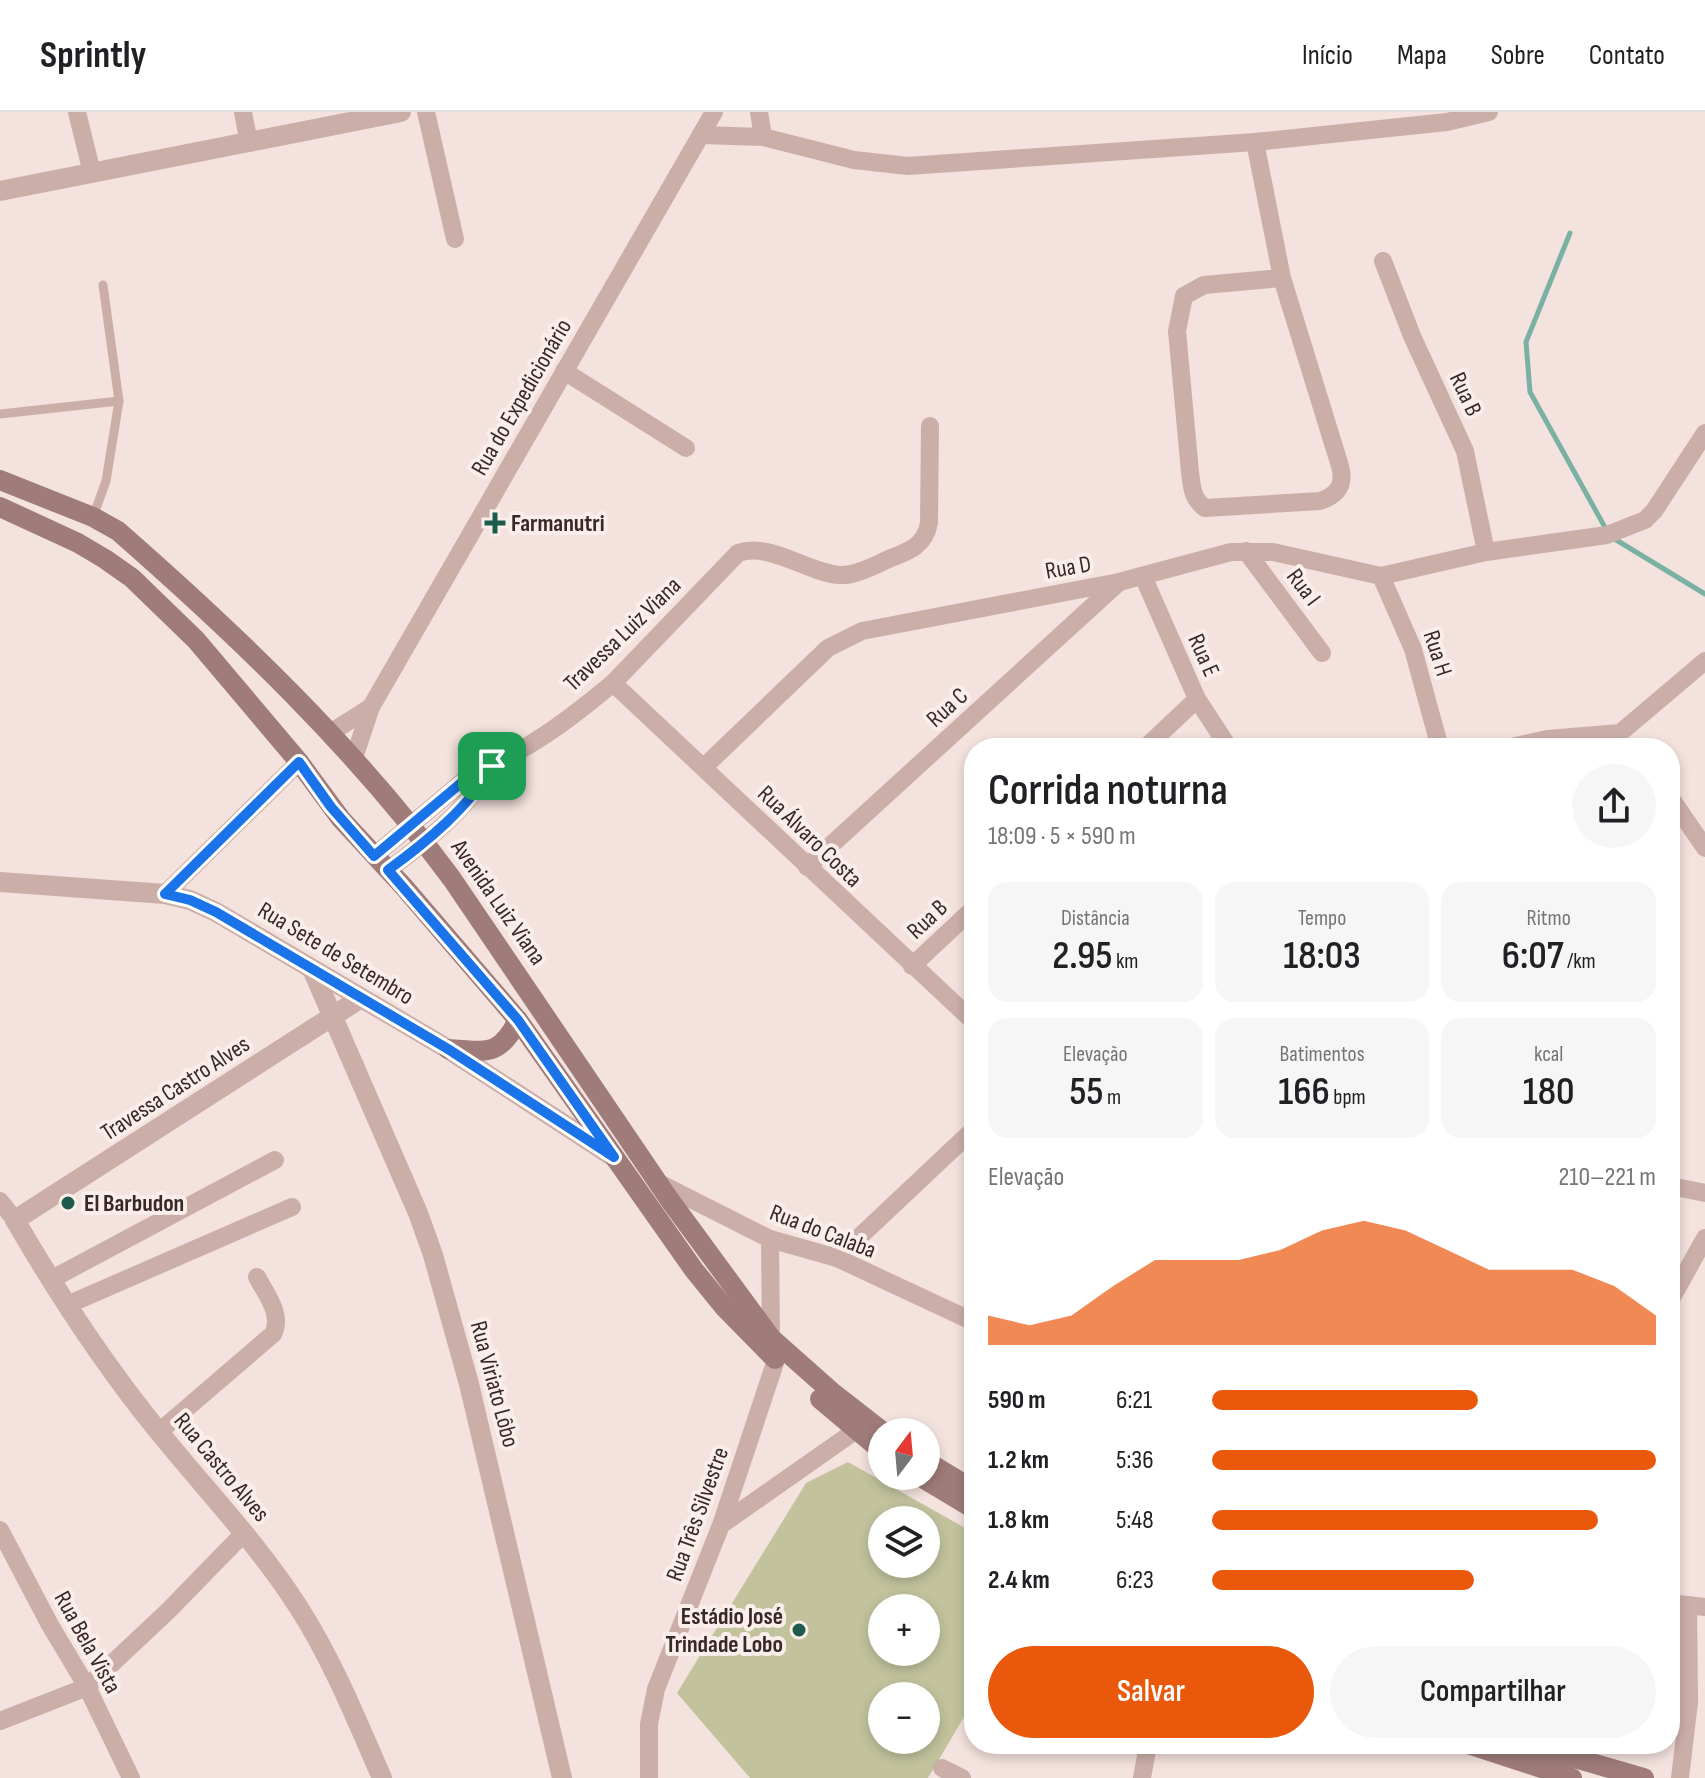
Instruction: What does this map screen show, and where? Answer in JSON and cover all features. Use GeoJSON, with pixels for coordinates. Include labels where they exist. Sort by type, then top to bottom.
{"type":"FeatureCollection","features":[{"type":"Feature","properties":{"kind":"main road","name":"Avenida Luiz Viana"},"geometry":{"type":"LineString","coordinates":[[0,480],[93,517],[118,531],[245,645],[354,758],[418,834],[510,963],[657,1182],[771,1338],[868,1420]]}},
{"type":"Feature","properties":{"kind":"main road"},"geometry":{"type":"LineString","coordinates":[[0,507],[78,543],[132,578],[196,640],[299,762],[331,807],[518,1020],[694,1270],[724,1307],[776,1360],[868,1441]]}},
{"type":"Feature","properties":{"kind":"main road"},"geometry":{"type":"LineString","coordinates":[[78,543],[93,517]]}},
{"type":"Feature","properties":{"kind":"main road"},"geometry":{"type":"LineString","coordinates":[[448,1049],[478,1051],[498,1047],[510,1036],[518,1020]]}},
{"type":"Feature","properties":{"kind":"main road"},"geometry":{"type":"LineString","coordinates":[[940,1469],[964,1484]]}},
{"type":"Feature","properties":{"kind":"main road"},"geometry":{"type":"LineString","coordinates":[[940,1489],[964,1503]]}},
{"type":"Feature","properties":{"kind":"main road"},"geometry":{"type":"LineString","coordinates":[[1491,1754],[1534,1773],[1572,1778]]}},
{"type":"Feature","properties":{"kind":"main road"},"geometry":{"type":"LineString","coordinates":[[1561,1754],[1644,1778]]}},
{"type":"Feature","properties":{"kind":"street"},"geometry":{"type":"LineString","coordinates":[[77,112],[92,173]]}},
{"type":"Feature","properties":{"kind":"street"},"geometry":{"type":"LineString","coordinates":[[243,112],[249,143]]}},
{"type":"Feature","properties":{"kind":"street"},"geometry":{"type":"LineString","coordinates":[[0,191],[401,112]]}},
{"type":"Feature","properties":{"kind":"street"},"geometry":{"type":"LineString","coordinates":[[426,112],[455,239]]}},
{"type":"Feature","properties":{"kind":"street","name":"Rua do Expedicionário"},"geometry":{"type":"LineString","coordinates":[[354,758],[371,707],[714,112]]}},
{"type":"Feature","properties":{"kind":"street"},"geometry":{"type":"LineString","coordinates":[[759,112],[763,137]]}},
{"type":"Feature","properties":{"kind":"street"},"geometry":{"type":"LineString","coordinates":[[701,135],[763,137],[854,160],[908,166],[1255,142],[1447,122],[1489,112]]}},
{"type":"Feature","properties":{"kind":"street"},"geometry":{"type":"LineString","coordinates":[[1255,142],[1282,278],[1342,473],[1339,491],[1320,501],[1205,508],[1197,503],[1193,494],[1190,472],[1177,331],[1180,303],[1184,296],[1204,285],[1282,278]]}},
{"type":"Feature","properties":{"kind":"street","name":"Rua B"},"geometry":{"type":"LineString","coordinates":[[1383,261],[1412,336],[1465,451],[1486,552]]}},
{"type":"Feature","properties":{"kind":"street"},"geometry":{"type":"LineString","coordinates":[[564,371],[686,448]]}},
{"type":"Feature","properties":{"kind":"street","name":"Travessa Luiz Viana"},"geometry":{"type":"LineString","coordinates":[[381,863],[477,789],[492,766],[540,739],[613,683],[738,553],[750,549],[840,575],[852,574],[910,551],[926,535],[929,523],[930,426]]}},
{"type":"Feature","properties":{"kind":"street","name":"Rua D"},"geometry":{"type":"LineString","coordinates":[[704,767],[828,648],[844,638],[881,625],[1119,582],[1208,557],[1246,551],[1273,552],[1381,576],[1486,552],[1593,538],[1645,520],[1663,500],[1705,433]]}},
{"type":"Feature","properties":{"kind":"street","name":"Rua I"},"geometry":{"type":"LineString","coordinates":[[1246,551],[1322,653]]}},
{"type":"Feature","properties":{"kind":"street","name":"Rua E"},"geometry":{"type":"LineString","coordinates":[[1143,576],[1197,699],[1222,738]]}},
{"type":"Feature","properties":{"kind":"street","name":"Rua H"},"geometry":{"type":"LineString","coordinates":[[1381,576],[1413,649],[1437,738]]}},
{"type":"Feature","properties":{"kind":"street","name":"Rua C"},"geometry":{"type":"LineString","coordinates":[[807,867],[1119,582]]}},
{"type":"Feature","properties":{"kind":"street"},"geometry":{"type":"LineString","coordinates":[[1559,738],[1620,733],[1705,661]]}},
{"type":"Feature","properties":{"kind":"street","name":"Rua Álvaro Costa"},"geometry":{"type":"LineString","coordinates":[[613,683],[964,1013]]}},
{"type":"Feature","properties":{"kind":"street"},"geometry":{"type":"LineString","coordinates":[[1156,738],[1197,699]]}},
{"type":"Feature","properties":{"kind":"street","name":"Rua do Expedicionário"},"geometry":{"type":"LineString","coordinates":[[330,733],[371,707]]}},
{"type":"Feature","properties":{"kind":"street"},"geometry":{"type":"LineString","coordinates":[[1620,733],[1624,738]]}},
{"type":"Feature","properties":{"kind":"street"},"geometry":{"type":"LineString","coordinates":[[165,894],[299,762]]}},
{"type":"Feature","properties":{"kind":"street"},"geometry":{"type":"LineString","coordinates":[[1680,812],[1705,848]]}},
{"type":"Feature","properties":{"kind":"street","name":"Rua Sete de Setembro"},"geometry":{"type":"LineString","coordinates":[[0,882],[165,894],[190,900],[216,912],[448,1049],[614,1157]]}},
{"type":"Feature","properties":{"kind":"street","name":"Rua B"},"geometry":{"type":"LineString","coordinates":[[912,966],[964,917]]}},
{"type":"Feature","properties":{"kind":"street","name":"Rua Viriato Lôbo"},"geometry":{"type":"LineString","coordinates":[[312,969],[418,1213],[443,1287],[502,1515],[562,1778]]}},
{"type":"Feature","properties":{"kind":"street","name":"Travessa Castro Alves"},"geometry":{"type":"LineString","coordinates":[[15,1220],[361,998]]}},
{"type":"Feature","properties":{"kind":"street"},"geometry":{"type":"LineString","coordinates":[[837,1258],[964,1138]]}},
{"type":"Feature","properties":{"kind":"street"},"geometry":{"type":"LineString","coordinates":[[50,1280],[275,1160]]}},
{"type":"Feature","properties":{"kind":"street","name":"Rua do Calaba"},"geometry":{"type":"LineString","coordinates":[[657,1182],[770,1239],[837,1258],[964,1317]]}},
{"type":"Feature","properties":{"kind":"street"},"geometry":{"type":"LineString","coordinates":[[1680,1188],[1705,1193]]}},
{"type":"Feature","properties":{"kind":"street","name":"Rua Castro Alves"},"geometry":{"type":"LineString","coordinates":[[0,1201],[124,1387],[286,1588],[313,1630],[382,1778]]}},
{"type":"Feature","properties":{"kind":"street"},"geometry":{"type":"LineString","coordinates":[[67,1305],[292,1207]]}},
{"type":"Feature","properties":{"kind":"street"},"geometry":{"type":"LineString","coordinates":[[1680,1283],[1705,1238]]}},
{"type":"Feature","properties":{"kind":"street"},"geometry":{"type":"LineString","coordinates":[[770,1239],[771,1338]]}},
{"type":"Feature","properties":{"kind":"street"},"geometry":{"type":"LineString","coordinates":[[159,1432],[277,1328],[276,1315],[257,1277]]}},
{"type":"Feature","properties":{"kind":"street","name":"Rua Três Silvestre"},"geometry":{"type":"LineString","coordinates":[[649,1778],[649,1724],[656,1689],[721,1525],[776,1360]]}},
{"type":"Feature","properties":{"kind":"street"},"geometry":{"type":"LineString","coordinates":[[721,1525],[855,1431]]}},
{"type":"Feature","properties":{"kind":"street","name":"Rua Bela Vista"},"geometry":{"type":"LineString","coordinates":[[0,1530],[87,1687],[131,1778]]}},
{"type":"Feature","properties":{"kind":"street"},"geometry":{"type":"LineString","coordinates":[[0,1721],[87,1687],[244,1533]]}},
{"type":"Feature","properties":{"kind":"street"},"geometry":{"type":"LineString","coordinates":[[1680,1778],[1689,1702],[1688,1605]]}},
{"type":"Feature","properties":{"kind":"street"},"geometry":{"type":"LineString","coordinates":[[1142,1778],[1146,1754]]}},
{"type":"Feature","properties":{"kind":"street"},"geometry":{"type":"LineString","coordinates":[[942,1768],[962,1778]]}},
{"type":"Feature","properties":{"kind":"lane"},"geometry":{"type":"LineString","coordinates":[[93,517],[106,481],[119,401],[103,285]]}},
{"type":"Feature","properties":{"kind":"lane"},"geometry":{"type":"LineString","coordinates":[[0,414],[119,401]]}},
{"type":"Feature","properties":{"kind":"green space","name":"Estádio José Trindade Lobo"},"geometry":{"type":"Polygon","coordinates":[[[848,1462],[868,1473],[868,1490],[898,1490],[926,1506],[868,1506],[868,1578],[940,1578],[940,1514],[964,1527],[964,1717],[928,1778],[750,1778],[677,1693],[806,1483],[848,1462]]]}},
{"type":"Feature","properties":{"kind":"waterway"},"geometry":{"type":"LineString","coordinates":[[1570,233],[1526,342],[1530,392],[1607,531]]}},
{"type":"Feature","properties":{"kind":"waterway"},"geometry":{"type":"LineString","coordinates":[[1613,538],[1705,594]]}},
{"type":"Feature","properties":{"kind":"place","name":"Farmanutri"},"geometry":{"type":"Point","coordinates":[495,523]}},
{"type":"Feature","properties":{"kind":"place","name":"El Barbudon"},"geometry":{"type":"Point","coordinates":[68,1203]}},
{"type":"Feature","properties":{"kind":"place","name":"Estádio José Trindade Lobo"},"geometry":{"type":"Point","coordinates":[799,1630]}},
{"type":"Feature","properties":{"kind":"route"},"geometry":{"type":"LineString","coordinates":[[299,762],[331,807],[374,856],[412,827],[453,788],[473,773],[492,766],[483,783],[460,807],[388,870],[518,1020],[614,1157],[448,1049],[216,912],[190,900],[165,894],[299,762]]}}]}
